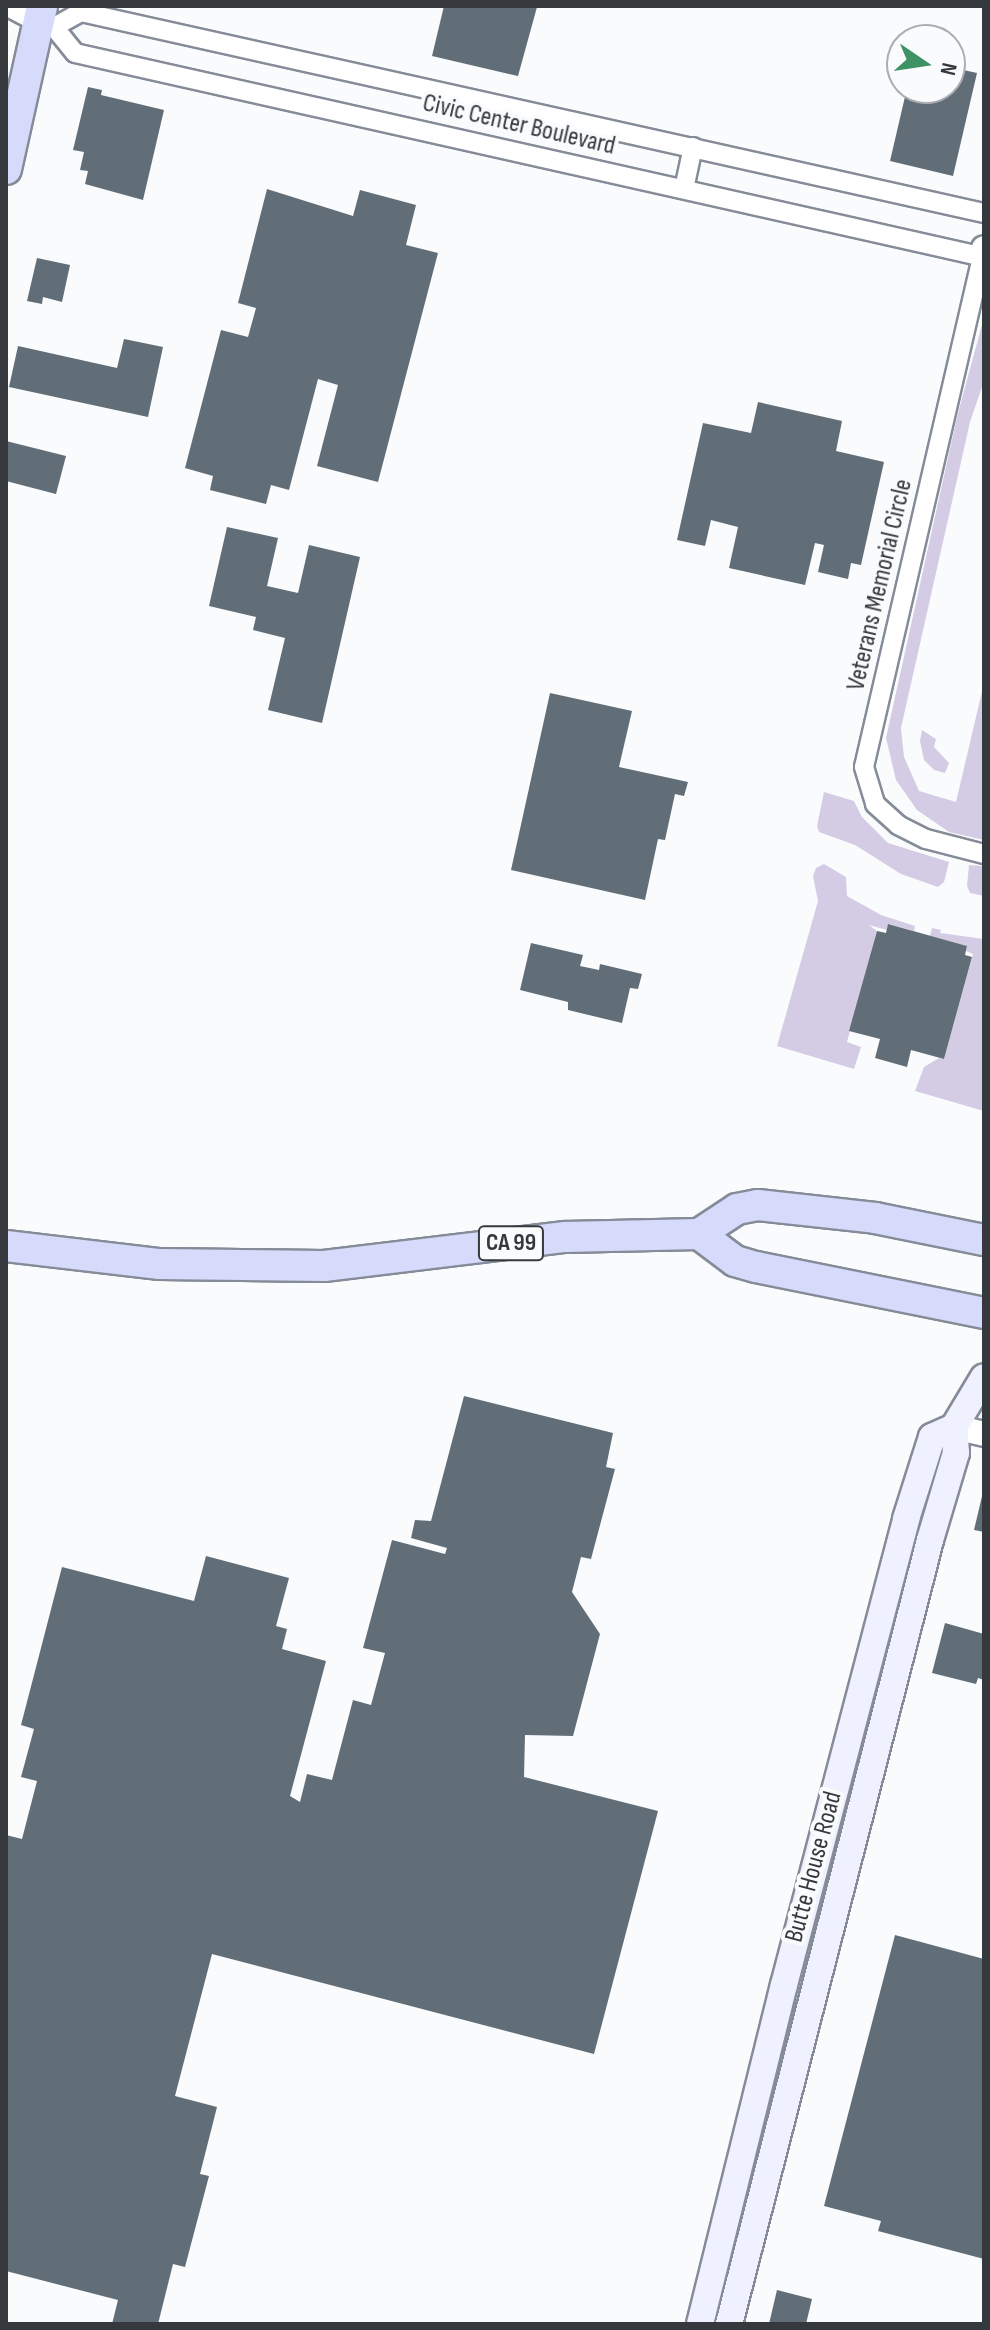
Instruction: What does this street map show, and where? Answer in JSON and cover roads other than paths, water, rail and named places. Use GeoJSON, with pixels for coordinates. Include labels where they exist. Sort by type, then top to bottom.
{"type":"FeatureCollection","features":[{"type":"Feature","properties":{"kind":"highway"},"geometry":{"type":"LineString","coordinates":[[6,169],[45,19]]}},
{"type":"Feature","properties":{"kind":"highway"},"geometry":{"type":"LineString","coordinates":[[976,1311],[756,1267],[735,1261],[699,1234],[737,1209],[758,1205],[875,1218],[984,1240]]}},
{"type":"Feature","properties":{"kind":"highway","name":"CA 99"},"geometry":{"type":"LineString","coordinates":[[6,1246],[160,1264],[275,1268],[324,1266],[565,1237],[699,1234]]}},
{"type":"Feature","properties":{"kind":"main road","name":"Butte House Road"},"geometry":{"type":"LineString","coordinates":[[700,2324],[784,1985],[906,1519],[932,1437],[954,1427],[984,1377]]}},
{"type":"Feature","properties":{"kind":"main road","name":"Butte House Road"},"geometry":{"type":"LineString","coordinates":[[729,2324],[930,1540],[956,1453],[954,1427]]}},
{"type":"Feature","properties":{"kind":"street","name":"Civic Center Boulevard"},"geometry":{"type":"LineString","coordinates":[[6,6],[45,19],[81,12],[984,213]]}},
{"type":"Feature","properties":{"kind":"street","name":"Civic Center Boulevard"},"geometry":{"type":"LineString","coordinates":[[45,19],[75,53],[983,254]]}},
{"type":"Feature","properties":{"kind":"street"},"geometry":{"type":"LineString","coordinates":[[684,189],[693,147]]}},
{"type":"Feature","properties":{"kind":"street","name":"Veterans Memorial Circle"},"geometry":{"type":"LineString","coordinates":[[983,254],[864,767],[875,804],[898,825],[926,839],[984,854]]}},
{"type":"Feature","properties":{"kind":"street"},"geometry":{"type":"LineString","coordinates":[[954,1427],[984,1434]]}}]}
